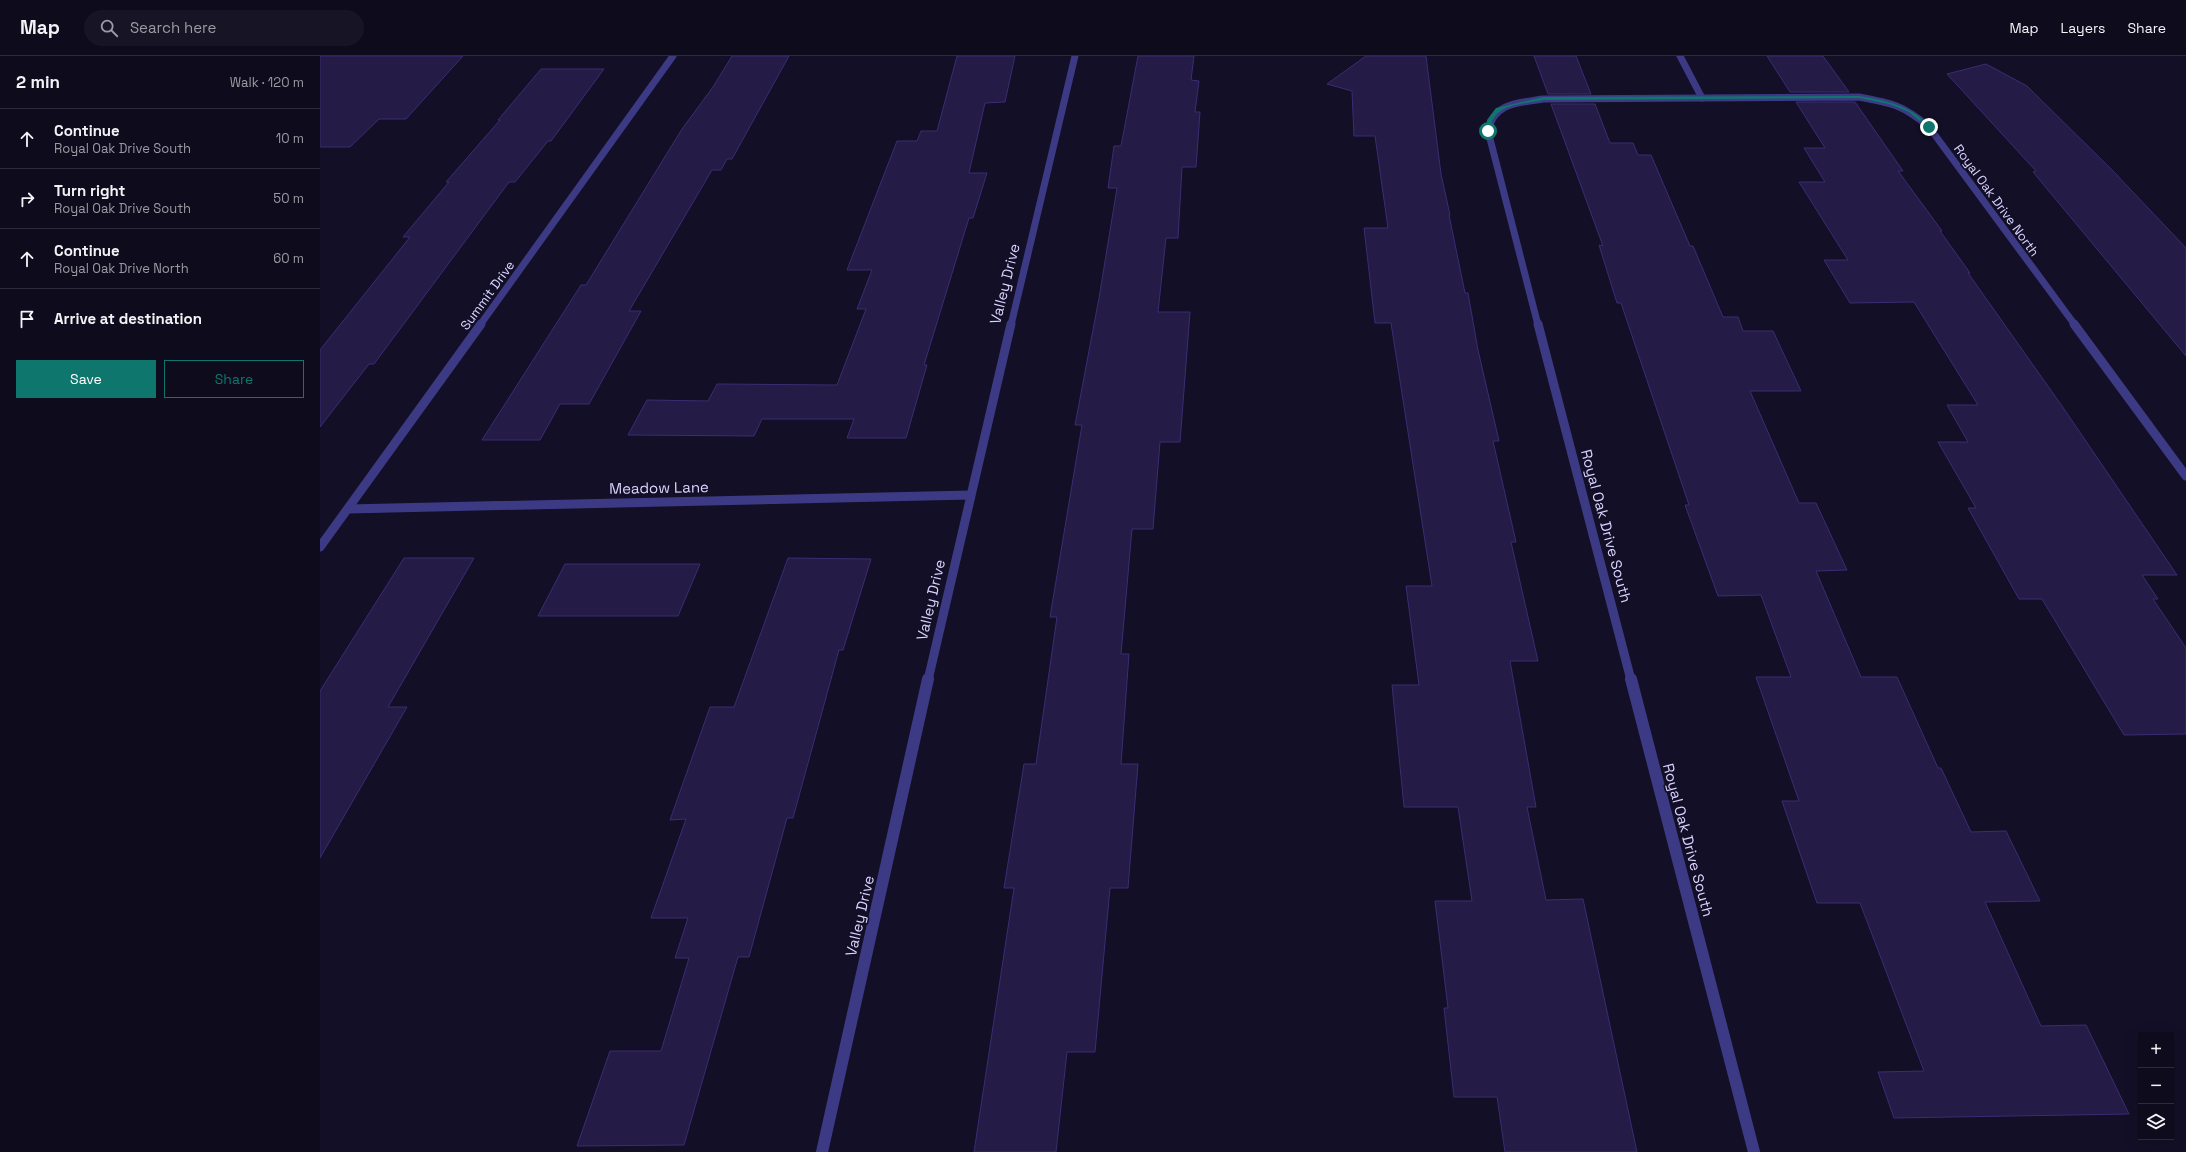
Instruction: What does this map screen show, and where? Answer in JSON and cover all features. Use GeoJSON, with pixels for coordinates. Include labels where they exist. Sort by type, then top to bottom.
{"type":"FeatureCollection","features":[{"type":"Feature","properties":{"kind":"street","name":"Summit Drive"},"geometry":{"type":"LineString","coordinates":[[320,547],[673,56]]}},
{"type":"Feature","properties":{"kind":"street","name":"Valley Drive"},"geometry":{"type":"LineString","coordinates":[[822,1152],[970,495],[1075,56]]}},
{"type":"Feature","properties":{"kind":"street"},"geometry":{"type":"LineString","coordinates":[[1680,56],[1702,98]]}},
{"type":"Feature","properties":{"kind":"street","name":"Royal Oak Drive North"},"geometry":{"type":"LineString","coordinates":[[1702,98],[1859,97],[1890,103],[1910,111],[1929,127],[2186,476]]}},
{"type":"Feature","properties":{"kind":"street","name":"Royal Oak Drive South"},"geometry":{"type":"LineString","coordinates":[[1702,98],[1543,99],[1498,109],[1489,120],[1488,131],[1754,1152]]}},
{"type":"Feature","properties":{"kind":"street","name":"Meadow Lane"},"geometry":{"type":"LineString","coordinates":[[348,509],[970,495]]}},
{"type":"Feature","properties":{"kind":"building"},"geometry":{"type":"Polygon","coordinates":[[[320,56],[463,56],[406,119],[379,119],[350,147],[320,147],[320,56]]]}},
{"type":"Feature","properties":{"kind":"building"},"geometry":{"type":"Polygon","coordinates":[[[732,56],[789,56],[732,159],[727,159],[721,170],[712,170],[629,311],[641,311],[589,404],[560,404],[540,440],[482,440],[581,285],[586,285],[682,129],[713,87],[732,56]]]}},
{"type":"Feature","properties":{"kind":"building"},"geometry":{"type":"Polygon","coordinates":[[[957,56],[1015,56],[1005,102],[985,103],[969,173],[987,173],[973,218],[969,218],[924,365],[927,365],[906,438],[847,438],[854,419],[762,419],[754,436],[628,435],[647,400],[708,401],[717,384],[837,385],[866,309],[857,309],[872,270],[847,270],[897,141],[917,141],[921,131],[937,131],[957,56]]]}},
{"type":"Feature","properties":{"kind":"building"},"geometry":{"type":"Polygon","coordinates":[[[1138,56],[1194,56],[1191,80],[1199,81],[1195,112],[1200,112],[1196,167],[1182,167],[1178,238],[1166,238],[1158,312],[1190,312],[1180,442],[1160,442],[1153,529],[1132,529],[1121,654],[1129,654],[1121,764],[1138,764],[1128,888],[1110,888],[1095,1052],[1067,1052],[1056,1152],[974,1152],[1014,888],[1004,888],[1024,764],[1036,764],[1057,617],[1050,617],[1082,425],[1075,425],[1099,298],[1117,188],[1108,188],[1114,146],[1121,146],[1138,56]]]}},
{"type":"Feature","properties":{"kind":"building"},"geometry":{"type":"Polygon","coordinates":[[[1366,56],[1426,56],[1441,174],[1465,293],[1468,293],[1478,350],[1499,441],[1493,441],[1516,542],[1511,542],[1538,661],[1510,661],[1536,807],[1527,807],[1546,900],[1583,899],[1637,1152],[1505,1152],[1497,1097],[1454,1097],[1444,1008],[1448,1008],[1435,901],[1472,901],[1458,807],[1404,807],[1392,685],[1419,685],[1406,586],[1432,586],[1391,323],[1375,323],[1364,228],[1388,228],[1375,136],[1354,136],[1352,91],[1327,84],[1366,56]]]}},
{"type":"Feature","properties":{"kind":"building"},"geometry":{"type":"Polygon","coordinates":[[[1534,56],[1576,56],[1591,94],[1548,94],[1534,56]]]}},
{"type":"Feature","properties":{"kind":"building"},"geometry":{"type":"Polygon","coordinates":[[[1767,56],[1823,56],[1849,92],[1790,92],[1767,56]]]}},
{"type":"Feature","properties":{"kind":"building"},"geometry":{"type":"Polygon","coordinates":[[[1986,64],[2027,86],[2113,171],[2186,248],[2186,356],[2033,172],[2036,171],[1947,74],[1986,64]]]}},
{"type":"Feature","properties":{"kind":"building"},"geometry":{"type":"Polygon","coordinates":[[[541,69],[604,69],[551,141],[548,141],[515,182],[509,182],[374,364],[369,364],[320,427],[320,350],[410,237],[403,237],[449,182],[446,182],[500,120],[498,120],[541,69]]]}},
{"type":"Feature","properties":{"kind":"building"},"geometry":{"type":"Polygon","coordinates":[[[1796,102],[1855,102],[1903,171],[1898,171],[1942,231],[1940,231],[1970,273],[1968,273],[2062,406],[2177,575],[2142,575],[2158,599],[2153,599],[2186,648],[2186,734],[2124,735],[2042,599],[2019,599],[1968,508],[1976,508],[1938,442],[1968,442],[1947,405],[1978,405],[1914,302],[1850,303],[1824,260],[1848,260],[1799,182],[1825,182],[1804,148],[1825,148],[1796,102]]]}},
{"type":"Feature","properties":{"kind":"building"},"geometry":{"type":"Polygon","coordinates":[[[1551,104],[1595,104],[1610,143],[1633,143],[1638,155],[1651,155],[1690,246],[1693,246],[1723,317],[1738,317],[1743,331],[1773,331],[1801,391],[1750,391],[1799,503],[1816,503],[1847,570],[1816,571],[1861,677],[1897,677],[1938,768],[1941,768],[1971,832],[2006,831],[2040,901],[1985,902],[2041,1026],[2086,1025],[2129,1114],[1894,1118],[1878,1072],[1924,1071],[1860,903],[1817,903],[1782,801],[1799,801],[1756,677],[1791,677],[1761,595],[1718,596],[1685,505],[1689,505],[1621,303],[1617,303],[1599,245],[1603,246],[1551,104]]]}},
{"type":"Feature","properties":{"kind":"building"},"geometry":{"type":"Polygon","coordinates":[[[404,558],[474,558],[388,707],[407,707],[320,858],[320,691],[404,558]]]}},
{"type":"Feature","properties":{"kind":"building"},"geometry":{"type":"Polygon","coordinates":[[[788,558],[871,559],[843,650],[839,650],[793,818],[787,818],[749,957],[738,957],[684,1145],[577,1146],[610,1051],[661,1051],[689,958],[675,958],[688,918],[651,918],[686,819],[670,820],[710,707],[734,707],[788,558]]]}},
{"type":"Feature","properties":{"kind":"building"},"geometry":{"type":"Polygon","coordinates":[[[565,564],[700,564],[678,616],[538,616],[565,564]]]}},
{"type":"Feature","properties":{"kind":"route"},"geometry":{"type":"LineString","coordinates":[[1488,131],[1489,120],[1498,109],[1543,99],[1859,97],[1890,103],[1910,111],[1929,127]]}}]}
